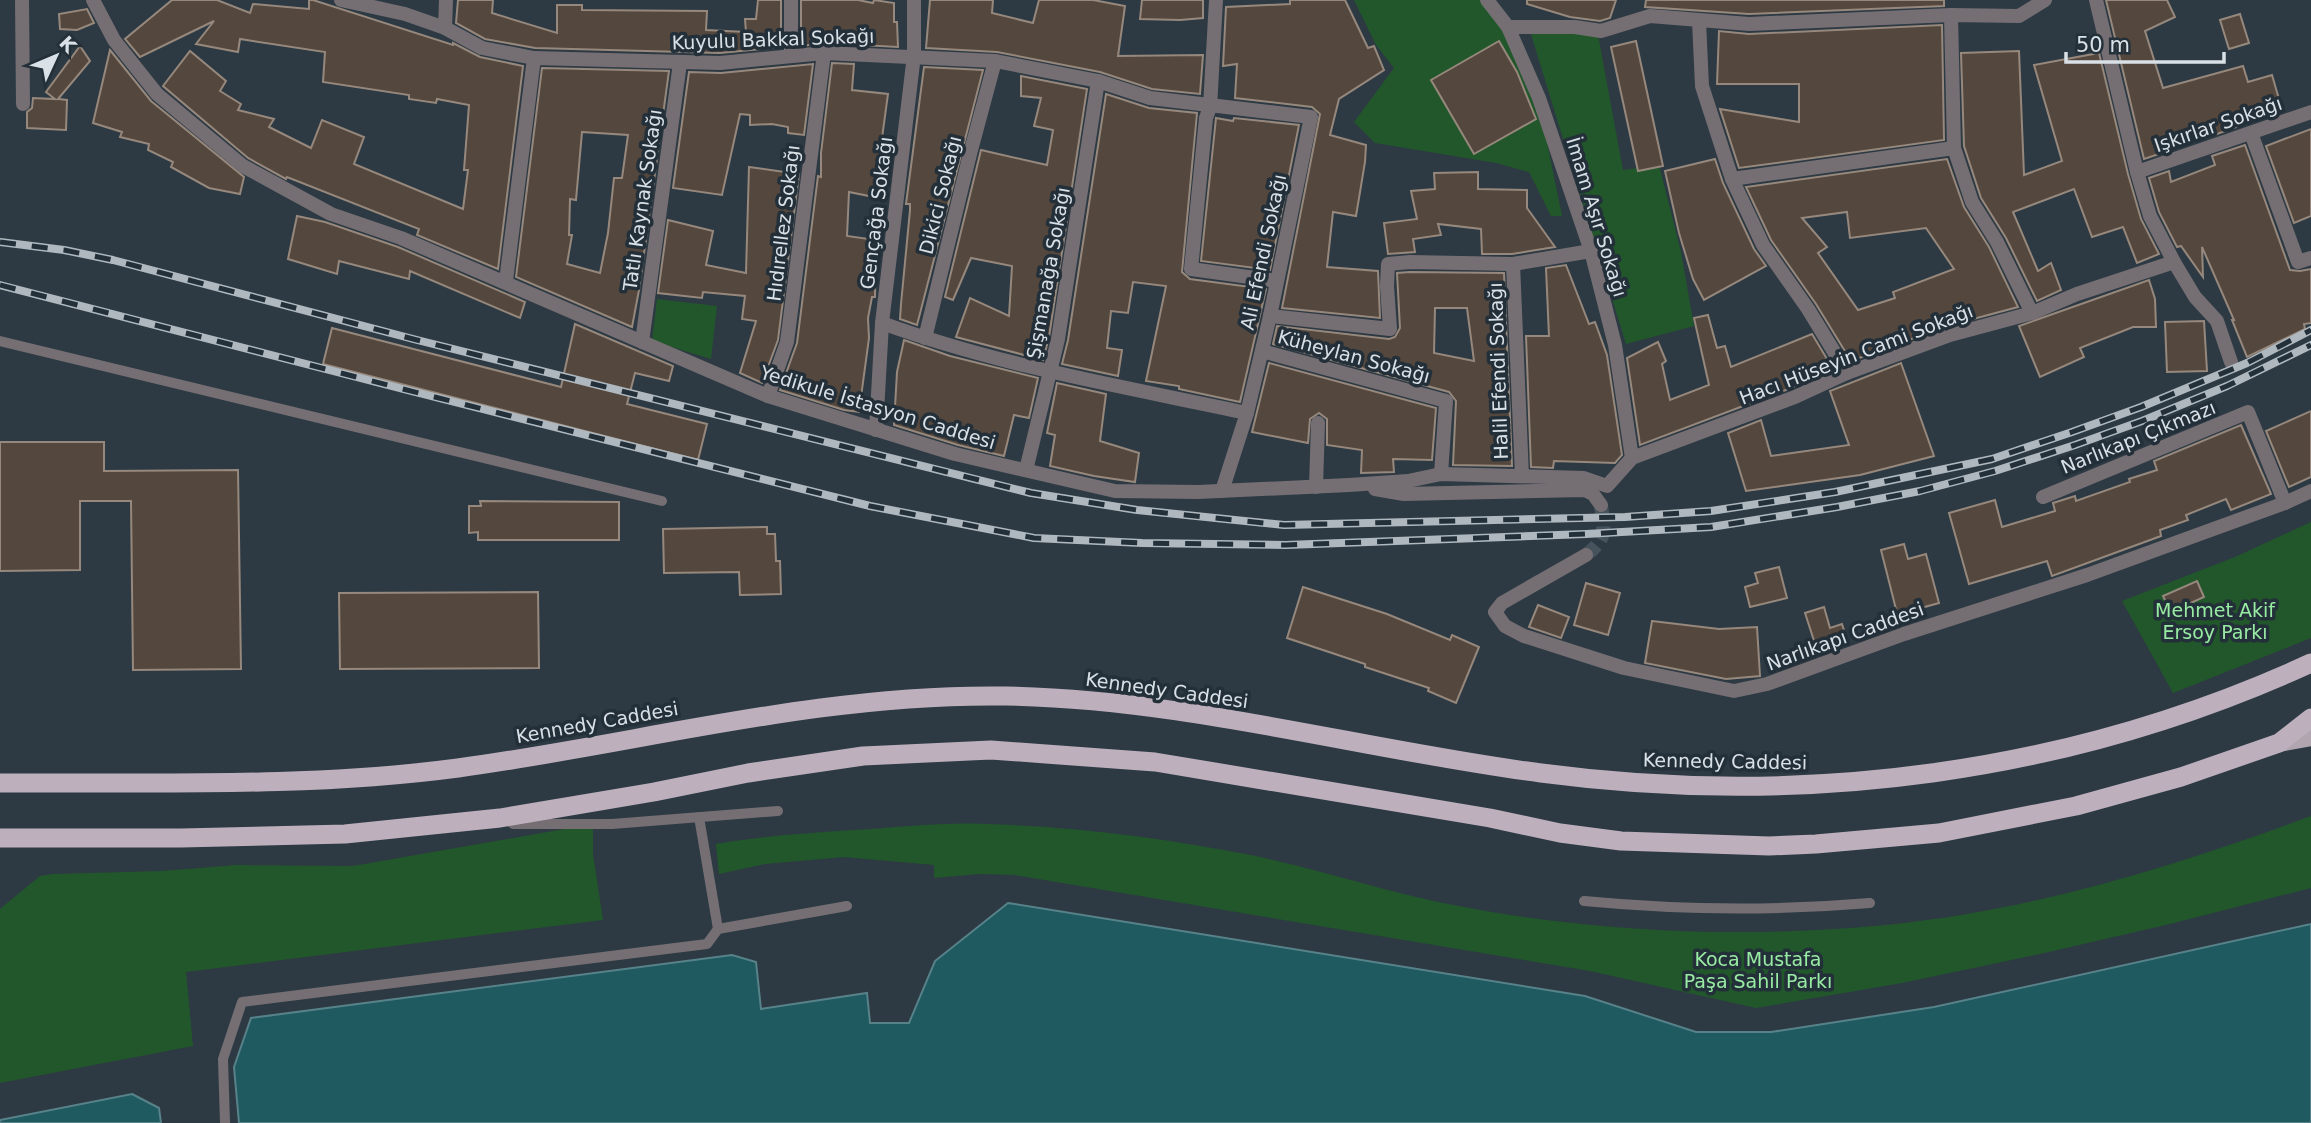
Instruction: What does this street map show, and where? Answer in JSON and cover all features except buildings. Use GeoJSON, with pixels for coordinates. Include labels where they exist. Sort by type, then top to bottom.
{"type":"FeatureCollection","features":[{"type":"Feature","properties":{"kind":"highway","name":"Kennedy Caddesi"},"geometry":{"type":"LineString","coordinates":[[0,783],[269,782],[363,778],[527,758],[823,706],[920,698],[1008,696],[1090,701],[1183,712],[1537,773],[1653,784],[1783,787],[1888,780],[1997,764],[2066,748],[2153,725],[2220,702],[2311,663]]}},
{"type":"Feature","properties":{"kind":"highway"},"geometry":{"type":"LineString","coordinates":[[0,838],[345,834],[571,807],[748,773],[863,756],[991,750],[1154,762],[1490,818],[1572,835],[1621,841],[1781,845],[1939,833],[2076,806],[2181,777],[2279,743],[2311,718]]}},
{"type":"Feature","properties":{"kind":"main road"},"geometry":{"type":"LineString","coordinates":[[2279,743],[2311,737]]}},
{"type":"Feature","properties":{"kind":"street"},"geometry":{"type":"LineString","coordinates":[[22,0],[23,104]]}},
{"type":"Feature","properties":{"kind":"street","name":"Yedikule İstasyon Caddesi"},"geometry":{"type":"LineString","coordinates":[[93,0],[114,40],[157,94],[243,166],[331,214],[401,238],[506,281],[768,396],[955,454],[1115,491],[1222,491],[1316,487],[1408,481],[1441,474],[1584,478],[1607,486],[1632,458]]}},
{"type":"Feature","properties":{"kind":"street","name":"Kuyulu Bakkal Sokağı"},"geometry":{"type":"LineString","coordinates":[[341,0],[405,14],[445,28],[482,48],[534,58],[680,63],[824,53],[914,55],[995,61],[1098,81],[1150,98],[1210,107]]}},
{"type":"Feature","properties":{"kind":"street"},"geometry":{"type":"LineString","coordinates":[[445,28],[446,0]]}},
{"type":"Feature","properties":{"kind":"street"},"geometry":{"type":"LineString","coordinates":[[791,0],[791,55]]}},
{"type":"Feature","properties":{"kind":"street","name":"Gençağa Sokağı"},"geometry":{"type":"LineString","coordinates":[[876,430],[882,323],[914,55],[914,0]]}},
{"type":"Feature","properties":{"kind":"street"},"geometry":{"type":"LineString","coordinates":[[1216,0],[1210,107],[1206,118],[1191,269],[1277,281]]}},
{"type":"Feature","properties":{"kind":"street"},"geometry":{"type":"LineString","coordinates":[[1508,27],[1575,27],[1601,31],[1650,16],[1749,24],[1951,15],[2019,16],[2045,0]]}},
{"type":"Feature","properties":{"kind":"street"},"geometry":{"type":"LineString","coordinates":[[2096,0],[2150,216],[2196,297],[2217,321],[2231,362]]}},
{"type":"Feature","properties":{"kind":"street","name":"İmam Aşır Sokağı"},"geometry":{"type":"LineString","coordinates":[[1489,1],[1508,27],[1539,98],[1591,251],[1615,345],[1632,458]]}},
{"type":"Feature","properties":{"kind":"street"},"geometry":{"type":"LineString","coordinates":[[1951,15],[1954,148],[1972,202],[1997,242],[2032,313]]}},
{"type":"Feature","properties":{"kind":"street"},"geometry":{"type":"LineString","coordinates":[[1699,21],[1702,86],[1732,179],[1763,245],[1808,309],[1847,373]]}},
{"type":"Feature","properties":{"kind":"street","name":"Hıdırellez Sokağı"},"geometry":{"type":"LineString","coordinates":[[768,396],[787,342],[824,53]]}},
{"type":"Feature","properties":{"kind":"street"},"geometry":{"type":"LineString","coordinates":[[506,281],[534,58]]}},
{"type":"Feature","properties":{"kind":"street","name":"Dikici Sokağı"},"geometry":{"type":"LineString","coordinates":[[925,338],[995,61]]}},
{"type":"Feature","properties":{"kind":"street","name":"Tatlı Kaynak Sokağı"},"geometry":{"type":"LineString","coordinates":[[642,342],[680,63]]}},
{"type":"Feature","properties":{"kind":"street","name":"Şişmanağa Sokağı"},"geometry":{"type":"LineString","coordinates":[[1026,470],[1051,372],[1067,287],[1098,81]]}},
{"type":"Feature","properties":{"kind":"street","name":"Ali Efendi Sokağı"},"geometry":{"type":"LineString","coordinates":[[1210,107],[1311,117],[1262,351],[1247,413],[1222,491]]}},
{"type":"Feature","properties":{"kind":"street","name":"Işkırlar Sokağı"},"geometry":{"type":"LineString","coordinates":[[2137,172],[2311,112]]}},
{"type":"Feature","properties":{"kind":"street"},"geometry":{"type":"LineString","coordinates":[[2251,134],[2298,262],[2311,258]]}},
{"type":"Feature","properties":{"kind":"street"},"geometry":{"type":"LineString","coordinates":[[1732,179],[1954,148]]}},
{"type":"Feature","properties":{"kind":"street"},"geometry":{"type":"LineString","coordinates":[[1270,316],[1390,329],[1388,264],[1513,264],[1591,251]]}},
{"type":"Feature","properties":{"kind":"street","name":"Hacı Hüseyin Cami Sokağı"},"geometry":{"type":"LineString","coordinates":[[1632,458],[1950,335],[2032,313],[2077,294],[2174,262]]}},
{"type":"Feature","properties":{"kind":"street","name":"Halil Efendi Sokağı"},"geometry":{"type":"LineString","coordinates":[[1513,264],[1522,476]]}},
{"type":"Feature","properties":{"kind":"street"},"geometry":{"type":"LineString","coordinates":[[882,323],[925,338],[1051,372],[1247,413]]}},
{"type":"Feature","properties":{"kind":"street","name":"Küheylan Sokağı"},"geometry":{"type":"LineString","coordinates":[[1262,351],[1446,401],[1441,474]]}},
{"type":"Feature","properties":{"kind":"street","name":"Narlıkapı Çıkmazı"},"geometry":{"type":"LineString","coordinates":[[2043,497],[2248,412],[2285,503]]}},
{"type":"Feature","properties":{"kind":"street"},"geometry":{"type":"LineString","coordinates":[[1316,487],[1318,423]]}},
{"type":"Feature","properties":{"kind":"street"},"geometry":{"type":"LineString","coordinates":[[1349,485],[1404,494],[1585,490],[1594,494],[1601,505]]}},
{"type":"Feature","properties":{"kind":"street","name":"Narlıkapı Caddesi"},"geometry":{"type":"LineString","coordinates":[[1586,555],[1502,603],[1495,612],[1500,621],[1524,636],[1624,668],[1734,691],[1767,684],[1904,634],[2087,575],[2285,503],[2311,491]]}},
{"type":"Feature","properties":{"kind":"lane"},"geometry":{"type":"LineString","coordinates":[[0,341],[662,501]]}},
{"type":"Feature","properties":{"kind":"lane"},"geometry":{"type":"LineString","coordinates":[[454,823],[612,824],[778,811]]}},
{"type":"Feature","properties":{"kind":"lane"},"geometry":{"type":"LineString","coordinates":[[699,817],[718,929]]}},
{"type":"Feature","properties":{"kind":"lane"},"geometry":{"type":"LineString","coordinates":[[1584,901],[1650,907],[1719,908],[1870,903]]}},
{"type":"Feature","properties":{"kind":"lane"},"geometry":{"type":"LineString","coordinates":[[225,1123],[223,1059],[242,1002],[707,944],[718,929],[847,906]]}},
{"type":"Feature","properties":{"kind":"green space"},"geometry":{"type":"Polygon","coordinates":[[[1354,0],[1493,0],[1541,113],[1562,216],[1551,216],[1529,172],[1496,163],[1375,143],[1354,122],[1394,68],[1376,45],[1354,0]]]}},
{"type":"Feature","properties":{"kind":"green space"},"geometry":{"type":"Polygon","coordinates":[[[1596,24],[1623,170],[1659,165],[1681,252],[1694,326],[1626,344],[1530,31],[1596,24]]]}},
{"type":"Feature","properties":{"kind":"green space"},"geometry":{"type":"Polygon","coordinates":[[[657,299],[717,306],[711,359],[652,341],[657,299]]]}},
{"type":"Feature","properties":{"kind":"green space","name":"Mehmet Akif Ersoy Parkı"},"geometry":{"type":"Polygon","coordinates":[[[2311,522],[2311,638],[2173,693],[2122,601],[2235,557],[2311,522]]]}},
{"type":"Feature","properties":{"kind":"green space","name":"Koca Mustafa Paşa Sahil Parkı"},"geometry":{"type":"Polygon","coordinates":[[[2311,816],[2311,888],[2040,954],[1902,983],[1756,1008],[1590,971],[1014,875],[979,874],[934,878],[934,865],[844,857],[765,864],[719,874],[716,844],[785,835],[935,824],[1051,827],[1152,838],[1251,855],[1437,902],[1525,917],[1651,930],[1780,932],[1906,923],[2011,906],[2141,873],[2311,816]]]}},
{"type":"Feature","properties":{"kind":"green space"},"geometry":{"type":"Polygon","coordinates":[[[593,824],[593,854],[603,920],[186,972],[193,1046],[0,1083],[0,909],[40,876],[237,865],[353,866],[593,824]]]}},
{"type":"Feature","properties":{"kind":"water"},"geometry":{"type":"Polygon","coordinates":[[[1008,903],[1585,996],[1696,1032],[1771,1032],[1934,1007],[2311,924],[2311,1123],[239,1123],[234,1067],[251,1018],[732,955],[756,962],[761,1009],[867,993],[870,1023],[909,1023],[935,961],[1008,903]]]}},
{"type":"Feature","properties":{"kind":"water"},"geometry":{"type":"Polygon","coordinates":[[[132,1094],[159,1108],[161,1123],[0,1123],[0,1120],[132,1094]]]}},
{"type":"Feature","properties":{"kind":"tunnel"},"geometry":{"type":"LineString","coordinates":[[1586,555],[1598,544],[1603,533],[1601,505]]}},
{"type":"Feature","properties":{"kind":"railway"},"geometry":{"type":"LineString","coordinates":[[0,242],[64,250],[113,260],[417,340],[1031,493],[1137,510],[1284,525],[1625,517],[1711,511],[1835,492],[1992,459],[2072,432],[2247,363],[2311,330]]}},
{"type":"Feature","properties":{"kind":"railway"},"geometry":{"type":"LineString","coordinates":[[0,285],[870,506],[1034,538],[1142,543],[1286,545],[1586,534],[1711,527],[1837,507],[1920,491],[1995,471],[2075,445],[2227,386],[2311,345]]}}]}
